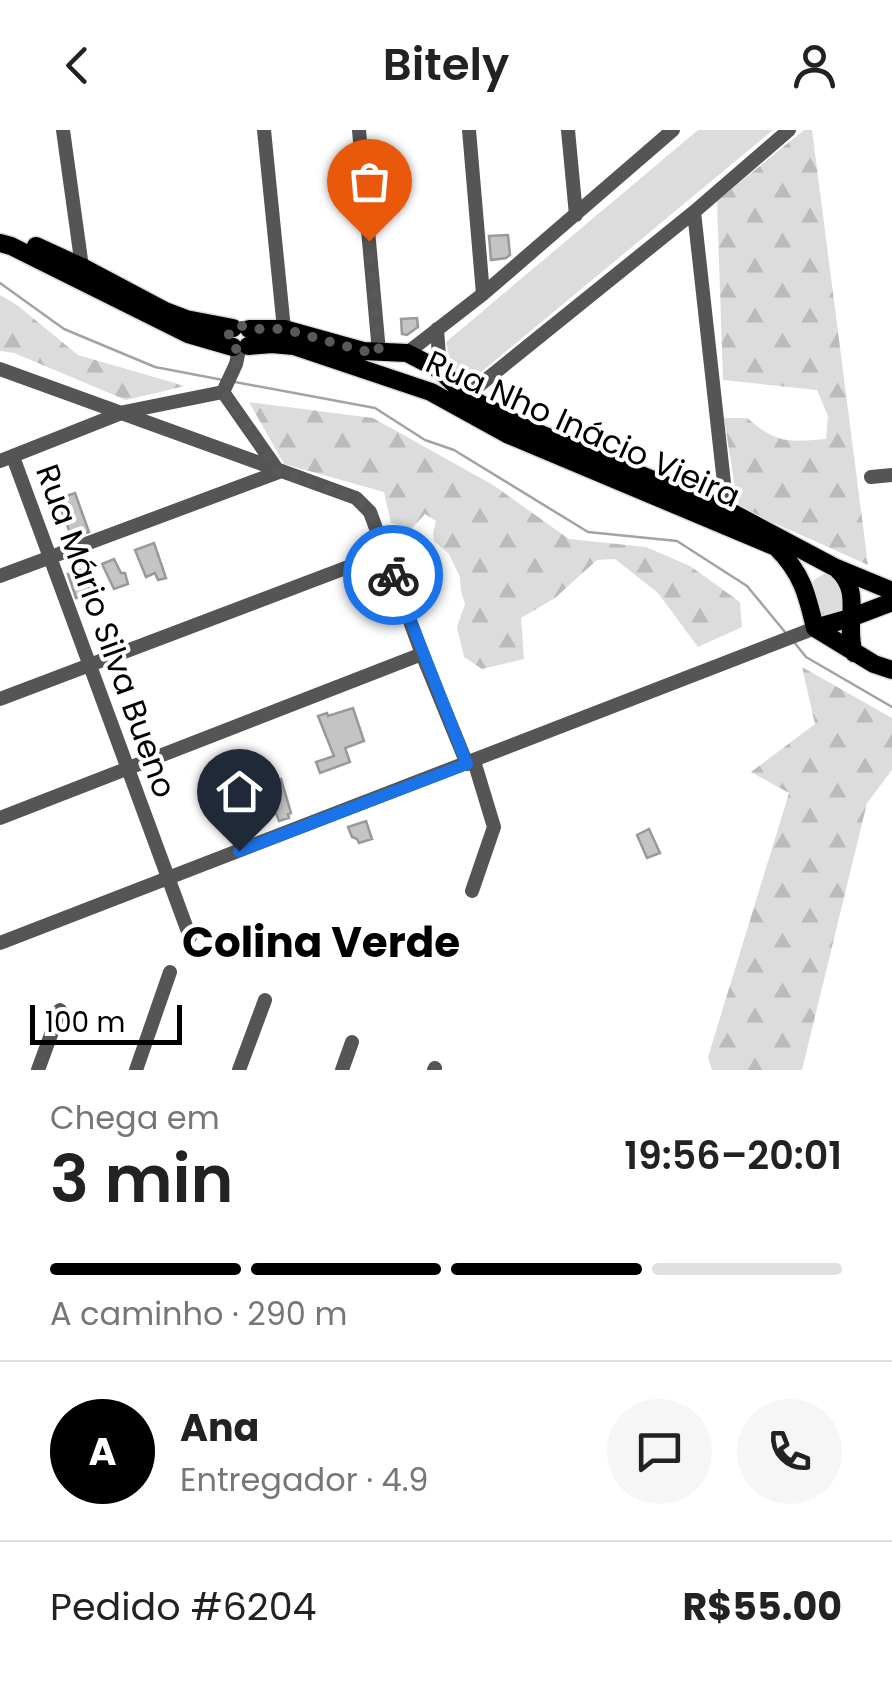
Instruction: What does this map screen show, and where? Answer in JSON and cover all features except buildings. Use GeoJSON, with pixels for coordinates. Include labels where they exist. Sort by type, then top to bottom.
{"type":"FeatureCollection","features":[{"type":"Feature","properties":{"kind":"main road"},"geometry":{"type":"LineString","coordinates":[[0,233],[82,266],[240,344]]}},
{"type":"Feature","properties":{"kind":"main road"},"geometry":{"type":"LineString","coordinates":[[0,243],[188,334],[240,344]]}},
{"type":"Feature","properties":{"kind":"main road","name":"Rua Nho Inácio Vieira"},"geometry":{"type":"LineString","coordinates":[[240,344],[284,329],[363,351],[407,354],[440,370],[466,396],[521,426],[727,510],[777,542]]}},
{"type":"Feature","properties":{"kind":"main road","name":"Rua Nho Inácio Vieira"},"geometry":{"type":"LineString","coordinates":[[240,344],[294,346],[431,392],[509,434],[777,542]]}},
{"type":"Feature","properties":{"kind":"main road"},"geometry":{"type":"LineString","coordinates":[[431,392],[440,370]]}},
{"type":"Feature","properties":{"kind":"main road"},"geometry":{"type":"LineString","coordinates":[[777,542],[892,591]]}},
{"type":"Feature","properties":{"kind":"main road"},"geometry":{"type":"LineString","coordinates":[[777,542],[806,590]]}},
{"type":"Feature","properties":{"kind":"main road"},"geometry":{"type":"LineString","coordinates":[[808,631],[806,576],[834,567]]}},
{"type":"Feature","properties":{"kind":"main road"},"geometry":{"type":"LineString","coordinates":[[834,567],[850,584],[850,640],[854,654]]}},
{"type":"Feature","properties":{"kind":"main road"},"geometry":{"type":"LineString","coordinates":[[808,631],[892,602]]}},
{"type":"Feature","properties":{"kind":"main road"},"geometry":{"type":"LineString","coordinates":[[808,631],[892,670]]}},
{"type":"Feature","properties":{"kind":"street"},"geometry":{"type":"LineString","coordinates":[[63,130],[82,266]]}},
{"type":"Feature","properties":{"kind":"street"},"geometry":{"type":"LineString","coordinates":[[264,130],[284,329]]}},
{"type":"Feature","properties":{"kind":"street"},"geometry":{"type":"LineString","coordinates":[[359,130],[379,352]]}},
{"type":"Feature","properties":{"kind":"street"},"geometry":{"type":"LineString","coordinates":[[468,130],[483,294]]}},
{"type":"Feature","properties":{"kind":"street"},"geometry":{"type":"LineString","coordinates":[[568,130],[576,215]]}},
{"type":"Feature","properties":{"kind":"street"},"geometry":{"type":"LineString","coordinates":[[466,396],[789,130]]}},
{"type":"Feature","properties":{"kind":"street"},"geometry":{"type":"LineString","coordinates":[[407,354],[576,215],[666,132]]}},
{"type":"Feature","properties":{"kind":"street"},"geometry":{"type":"LineString","coordinates":[[694,212],[727,510]]}},
{"type":"Feature","properties":{"kind":"street"},"geometry":{"type":"LineString","coordinates":[[437,328],[440,370]]}},
{"type":"Feature","properties":{"kind":"street"},"geometry":{"type":"LineString","coordinates":[[224,389],[240,344]]}},
{"type":"Feature","properties":{"kind":"street"},"geometry":{"type":"LineString","coordinates":[[0,369],[356,498],[370,512],[422,654],[494,827],[472,891]]}},
{"type":"Feature","properties":{"kind":"street"},"geometry":{"type":"LineString","coordinates":[[6,459],[124,412],[224,389]]}},
{"type":"Feature","properties":{"kind":"street"},"geometry":{"type":"LineString","coordinates":[[224,389],[278,472]]}},
{"type":"Feature","properties":{"kind":"street","name":"Rua Mário Silva Bueno"},"geometry":{"type":"LineString","coordinates":[[6,459],[50,556],[190,937]]}},
{"type":"Feature","properties":{"kind":"street"},"geometry":{"type":"LineString","coordinates":[[0,576],[278,472]]}},
{"type":"Feature","properties":{"kind":"street"},"geometry":{"type":"LineString","coordinates":[[871,477],[892,475]]}},
{"type":"Feature","properties":{"kind":"street"},"geometry":{"type":"LineString","coordinates":[[0,699],[385,553]]}},
{"type":"Feature","properties":{"kind":"street"},"geometry":{"type":"LineString","coordinates":[[0,943],[808,631]]}},
{"type":"Feature","properties":{"kind":"street"},"geometry":{"type":"LineString","coordinates":[[0,818],[422,654]]}},
{"type":"Feature","properties":{"kind":"street"},"geometry":{"type":"LineString","coordinates":[[136,1070],[170,972]]}},
{"type":"Feature","properties":{"kind":"street"},"geometry":{"type":"LineString","coordinates":[[238,1070],[264,1000]]}},
{"type":"Feature","properties":{"kind":"street"},"geometry":{"type":"LineString","coordinates":[[38,1070],[60,1010]]}},
{"type":"Feature","properties":{"kind":"street"},"geometry":{"type":"LineString","coordinates":[[342,1070],[352,1042]]}},
{"type":"Feature","properties":{"kind":"green space"},"geometry":{"type":"Polygon","coordinates":[[[698,130],[773,130],[469,382],[451,366],[446,342],[698,130]]]}},
{"type":"Feature","properties":{"kind":"green space"},"geometry":{"type":"Polygon","coordinates":[[[804,130],[812,130],[868,565],[743,509],[736,494],[724,418],[747,418],[783,439],[826,439],[828,416],[817,390],[723,380],[717,201],[804,130]]]}},
{"type":"Feature","properties":{"kind":"green space"},"geometry":{"type":"Polygon","coordinates":[[[0,295],[78,355],[185,386],[126,400],[14,353],[0,351],[0,295]]]}},
{"type":"Feature","properties":{"kind":"green space"},"geometry":{"type":"Polygon","coordinates":[[[249,402],[373,418],[493,485],[569,539],[646,547],[690,566],[740,602],[742,627],[698,647],[658,593],[615,559],[597,560],[555,598],[521,618],[524,659],[482,669],[464,657],[457,627],[465,604],[460,577],[449,554],[434,541],[436,521],[425,514],[411,529],[391,523],[384,492],[284,464],[249,402]]]}},
{"type":"Feature","properties":{"kind":"green space"},"geometry":{"type":"Polygon","coordinates":[[[826,573],[841,580],[845,611],[824,619],[810,588],[814,580],[826,573]]]}},
{"type":"Feature","properties":{"kind":"green space"},"geometry":{"type":"Polygon","coordinates":[[[802,667],[892,718],[892,770],[867,803],[802,1070],[712,1070],[708,1057],[789,793],[751,772],[815,724],[802,667]]]}},
{"type":"Feature","properties":{"kind":"waterway"},"geometry":{"type":"LineString","coordinates":[[0,283],[64,329],[155,367],[223,380]]}},
{"type":"Feature","properties":{"kind":"waterway"},"geometry":{"type":"LineString","coordinates":[[235,382],[375,408],[425,440],[454,450],[588,532],[677,541],[747,586],[785,632]]}},
{"type":"Feature","properties":{"kind":"waterway"},"geometry":{"type":"LineString","coordinates":[[794,642],[806,657],[892,707]]}},
{"type":"Feature","properties":{"kind":"way so far"},"geometry":{"type":"LineString","coordinates":[[369,241],[379,352],[284,329],[234,326],[228,341],[239,350],[223,392],[278,472],[356,498],[370,512],[393,575]]}},
{"type":"Feature","properties":{"kind":"district","name":"Colina Verde"},"geometry":{"type":"Point","coordinates":[321,942]}},
{"type":"Feature","properties":{"kind":"route"},"geometry":{"type":"LineString","coordinates":[[239,851],[467,764],[393,575]]}}]}
